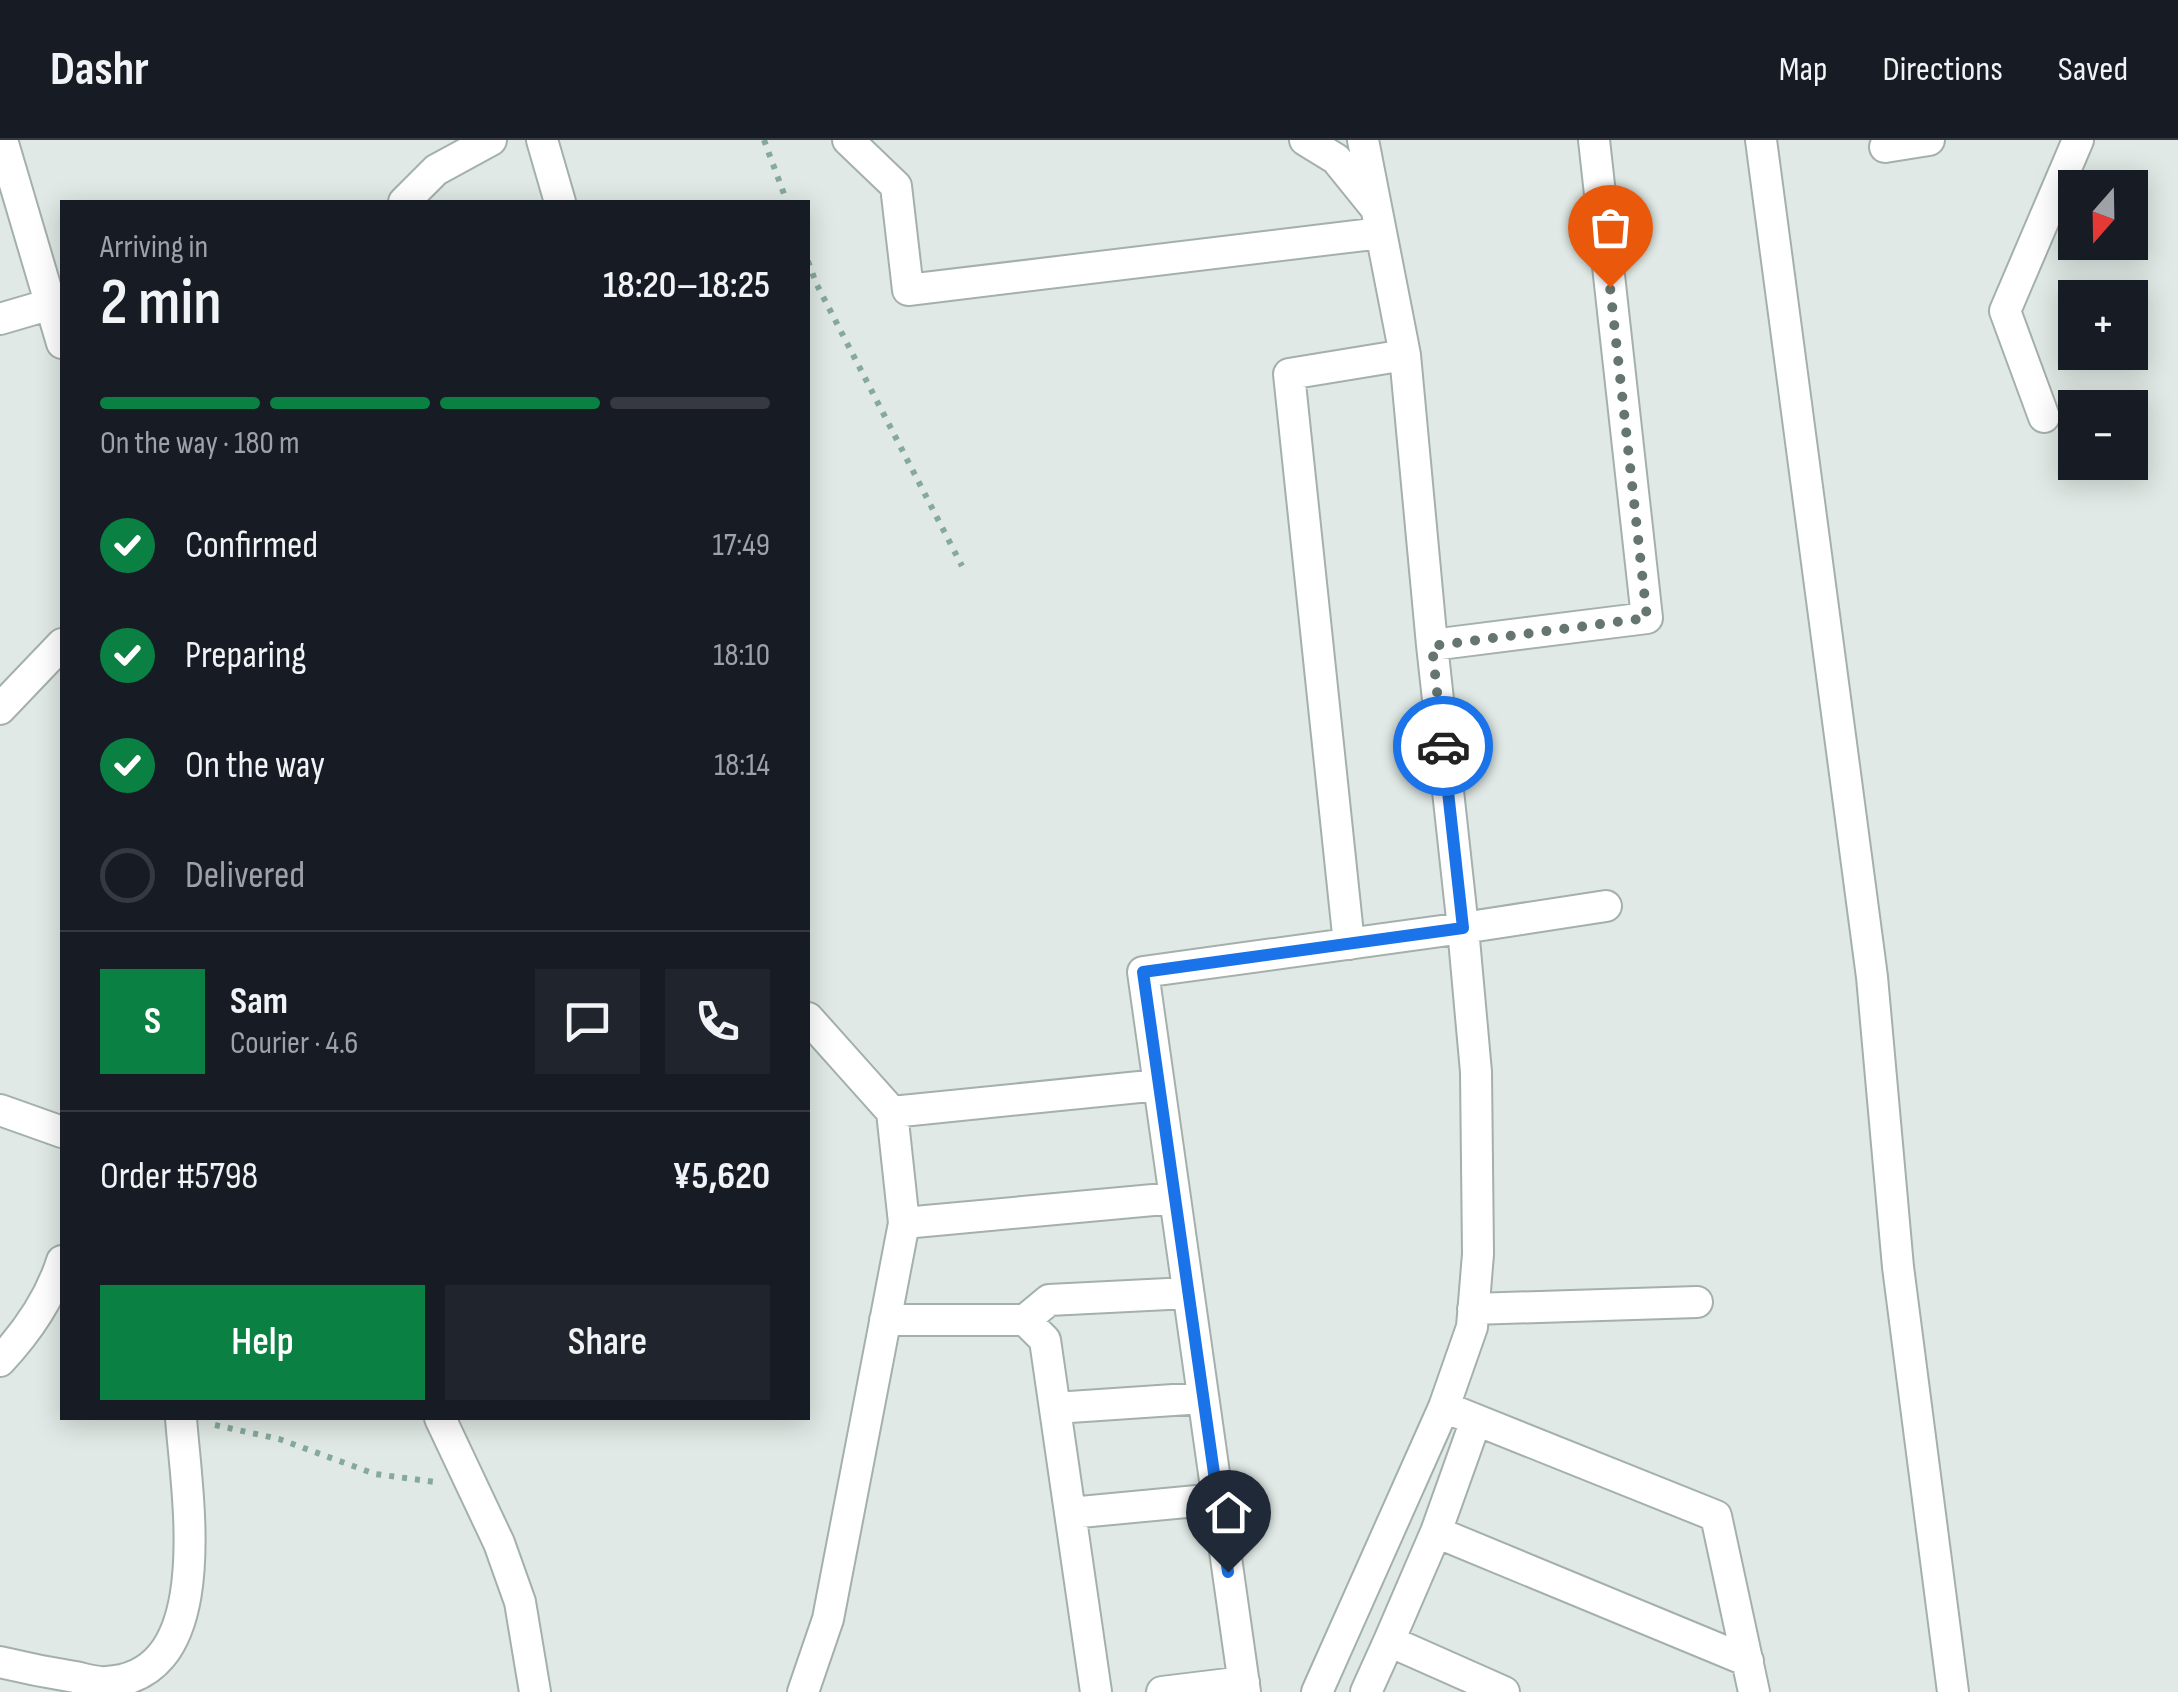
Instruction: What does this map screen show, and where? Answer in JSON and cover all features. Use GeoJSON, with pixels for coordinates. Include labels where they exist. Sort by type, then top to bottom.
{"type":"FeatureCollection","features":[{"type":"Feature","properties":{"kind":"street"},"geometry":{"type":"LineString","coordinates":[[2,140],[60,336]]}},
{"type":"Feature","properties":{"kind":"street"},"geometry":{"type":"LineString","coordinates":[[405,200],[433,155],[491,140]]}},
{"type":"Feature","properties":{"kind":"street"},"geometry":{"type":"LineString","coordinates":[[542,140],[559,200]]}},
{"type":"Feature","properties":{"kind":"street"},"geometry":{"type":"LineString","coordinates":[[848,140],[896,186],[908,290],[1379,221]]}},
{"type":"Feature","properties":{"kind":"street"},"geometry":{"type":"LineString","coordinates":[[1305,140],[1336,159],[1379,221]]}},
{"type":"Feature","properties":{"kind":"street"},"geometry":{"type":"LineString","coordinates":[[1317,1692],[1444,1407],[1472,1327],[1478,1254],[1476,1072],[1405,355],[1363,140]]}},
{"type":"Feature","properties":{"kind":"street"},"geometry":{"type":"LineString","coordinates":[[1432,646],[1647,618],[1594,140]]}},
{"type":"Feature","properties":{"kind":"street"},"geometry":{"type":"LineString","coordinates":[[1761,140],[1872,977],[1898,1267],[1952,1692]]}},
{"type":"Feature","properties":{"kind":"street"},"geometry":{"type":"LineString","coordinates":[[1885,147],[1928,140]]}},
{"type":"Feature","properties":{"kind":"street"},"geometry":{"type":"LineString","coordinates":[[2044,417],[2005,310],[2078,140]]}},
{"type":"Feature","properties":{"kind":"street"},"geometry":{"type":"LineString","coordinates":[[0,319],[51,304]]}},
{"type":"Feature","properties":{"kind":"street"},"geometry":{"type":"LineString","coordinates":[[1349,944],[1289,374],[1405,355]]}},
{"type":"Feature","properties":{"kind":"street"},"geometry":{"type":"LineString","coordinates":[[0,709],[60,646]]}},
{"type":"Feature","properties":{"kind":"street"},"geometry":{"type":"LineString","coordinates":[[1162,1692],[1244,1687],[1143,972],[1606,906]]}},
{"type":"Feature","properties":{"kind":"street"},"geometry":{"type":"LineString","coordinates":[[804,1692],[828,1618],[904,1223],[892,1112],[810,1020]]}},
{"type":"Feature","properties":{"kind":"street"},"geometry":{"type":"LineString","coordinates":[[892,1112],[1159,1086]]}},
{"type":"Feature","properties":{"kind":"street"},"geometry":{"type":"LineString","coordinates":[[0,1110],[60,1131]]}},
{"type":"Feature","properties":{"kind":"street"},"geometry":{"type":"LineString","coordinates":[[904,1223],[1175,1198]]}},
{"type":"Feature","properties":{"kind":"street"},"geometry":{"type":"LineString","coordinates":[[0,1361],[31,1324],[55,1285],[60,1268]]}},
{"type":"Feature","properties":{"kind":"street"},"geometry":{"type":"LineString","coordinates":[[886,1320],[1025,1320],[1049,1300],[1188,1293]]}},
{"type":"Feature","properties":{"kind":"street"},"geometry":{"type":"LineString","coordinates":[[1473,1309],[1698,1302]]}},
{"type":"Feature","properties":{"kind":"street"},"geometry":{"type":"LineString","coordinates":[[1025,1320],[1045,1340],[1096,1692]]}},
{"type":"Feature","properties":{"kind":"street"},"geometry":{"type":"LineString","coordinates":[[1055,1408],[1203,1398]]}},
{"type":"Feature","properties":{"kind":"street"},"geometry":{"type":"LineString","coordinates":[[1444,1407],[1716,1516],[1754,1692]]}},
{"type":"Feature","properties":{"kind":"street"},"geometry":{"type":"LineString","coordinates":[[0,1662],[104,1682],[149,1670],[163,1656],[176,1633],[189,1567],[181,1420]]}},
{"type":"Feature","properties":{"kind":"street"},"geometry":{"type":"LineString","coordinates":[[441,1420],[499,1543],[520,1602],[536,1692]]}},
{"type":"Feature","properties":{"kind":"street"},"geometry":{"type":"LineString","coordinates":[[1366,1692],[1436,1532],[1476,1420]]}},
{"type":"Feature","properties":{"kind":"street"},"geometry":{"type":"LineString","coordinates":[[1070,1513],[1218,1499]]}},
{"type":"Feature","properties":{"kind":"street"},"geometry":{"type":"LineString","coordinates":[[1436,1532],[1748,1661]]}},
{"type":"Feature","properties":{"kind":"street"},"geometry":{"type":"LineString","coordinates":[[1389,1641],[1504,1692]]}},
{"type":"Feature","properties":{"kind":"path"},"geometry":{"type":"LineString","coordinates":[[764,140],[785,200]]}},
{"type":"Feature","properties":{"kind":"path"},"geometry":{"type":"LineString","coordinates":[[810,266],[962,566]]}},
{"type":"Feature","properties":{"kind":"path"},"geometry":{"type":"LineString","coordinates":[[190,1420],[279,1440],[374,1474],[471,1484]]}},
{"type":"Feature","properties":{"kind":"way so far"},"geometry":{"type":"LineString","coordinates":[[1443,746],[1432,646],[1647,618],[1610,287]]}},
{"type":"Feature","properties":{"kind":"route"},"geometry":{"type":"LineString","coordinates":[[1228,1572],[1143,972],[1463,928],[1443,746]]}}]}
